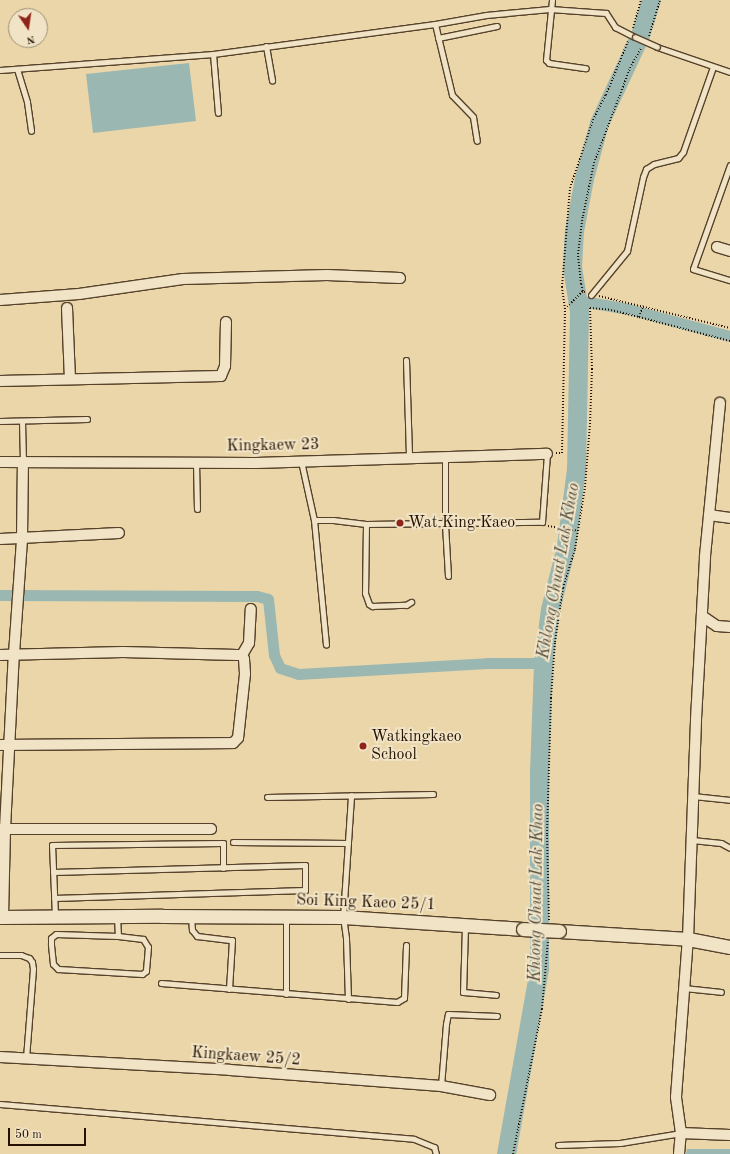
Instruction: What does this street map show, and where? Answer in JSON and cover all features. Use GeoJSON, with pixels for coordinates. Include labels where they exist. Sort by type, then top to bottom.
{"type":"FeatureCollection","features":[{"type":"Feature","properties":{"kind":"street"},"geometry":{"type":"LineString","coordinates":[[717,247],[730,251]]}},
{"type":"Feature","properties":{"kind":"street"},"geometry":{"type":"LineString","coordinates":[[0,300],[78,294],[183,279],[319,276],[400,278]]}},
{"type":"Feature","properties":{"kind":"street"},"geometry":{"type":"LineString","coordinates":[[67,308],[70,379]]}},
{"type":"Feature","properties":{"kind":"street"},"geometry":{"type":"LineString","coordinates":[[0,381],[221,376],[225,366],[226,322]]}},
{"type":"Feature","properties":{"kind":"street"},"geometry":{"type":"LineString","coordinates":[[679,1154],[681,1133],[676,1097],[688,939],[702,616],[709,515],[720,403]]}},
{"type":"Feature","properties":{"kind":"street","name":"Kingkaew 23"},"geometry":{"type":"LineString","coordinates":[[0,462],[301,461],[547,454]]}},
{"type":"Feature","properties":{"kind":"street"},"geometry":{"type":"LineString","coordinates":[[2,917],[2,829],[5,745],[18,603],[22,538],[23,462]]}},
{"type":"Feature","properties":{"kind":"street"},"geometry":{"type":"LineString","coordinates":[[709,515],[730,518]]}},
{"type":"Feature","properties":{"kind":"street"},"geometry":{"type":"LineString","coordinates":[[0,539],[119,533]]}},
{"type":"Feature","properties":{"kind":"street"},"geometry":{"type":"LineString","coordinates":[[5,745],[232,743],[238,738],[245,674],[242,655],[248,643],[251,609]]}},
{"type":"Feature","properties":{"kind":"street"},"geometry":{"type":"LineString","coordinates":[[702,616],[717,626],[730,627]]}},
{"type":"Feature","properties":{"kind":"street"},"geometry":{"type":"LineString","coordinates":[[0,654],[123,652],[242,655]]}},
{"type":"Feature","properties":{"kind":"street"},"geometry":{"type":"LineString","coordinates":[[2,829],[211,829]]}},
{"type":"Feature","properties":{"kind":"street","name":"Soi King Kaeo 25/1"},"geometry":{"type":"LineString","coordinates":[[2,917],[343,917],[523,929],[554,934],[688,939],[730,947]]}},
{"type":"Feature","properties":{"kind":"street","name":"Kingkaew 25/2"},"geometry":{"type":"LineString","coordinates":[[0,1057],[230,1070],[441,1086],[490,1095]]}},
{"type":"Feature","properties":{"kind":"street"},"geometry":{"type":"LineString","coordinates":[[681,1133],[730,1135]]}},
{"type":"Feature","properties":{"kind":"lane"},"geometry":{"type":"LineString","coordinates":[[552,0],[546,60],[549,63],[586,68]]}},
{"type":"Feature","properties":{"kind":"lane"},"geometry":{"type":"LineString","coordinates":[[0,70],[212,54],[435,24],[486,15],[550,9],[606,13],[615,27],[633,36],[658,47],[730,72]]}},
{"type":"Feature","properties":{"kind":"lane"},"geometry":{"type":"LineString","coordinates":[[435,24],[452,95],[473,117],[477,141]]}},
{"type":"Feature","properties":{"kind":"lane"},"geometry":{"type":"LineString","coordinates":[[438,38],[497,26]]}},
{"type":"Feature","properties":{"kind":"lane"},"geometry":{"type":"LineString","coordinates":[[266,46],[272,80]]}},
{"type":"Feature","properties":{"kind":"lane"},"geometry":{"type":"LineString","coordinates":[[212,54],[218,113]]}},
{"type":"Feature","properties":{"kind":"lane"},"geometry":{"type":"LineString","coordinates":[[591,295],[627,252],[646,169],[654,164],[678,158],[683,152],[713,67]]}},
{"type":"Feature","properties":{"kind":"lane"},"geometry":{"type":"LineString","coordinates":[[17,69],[27,102],[31,131]]}},
{"type":"Feature","properties":{"kind":"lane"},"geometry":{"type":"LineString","coordinates":[[730,165],[693,269],[730,280]]}},
{"type":"Feature","properties":{"kind":"lane"},"geometry":{"type":"LineString","coordinates":[[406,360],[409,458]]}},
{"type":"Feature","properties":{"kind":"lane"},"geometry":{"type":"LineString","coordinates":[[0,421],[87,419]]}},
{"type":"Feature","properties":{"kind":"lane"},"geometry":{"type":"LineString","coordinates":[[22,421],[23,462]]}},
{"type":"Feature","properties":{"kind":"lane"},"geometry":{"type":"LineString","coordinates":[[314,520],[333,520],[366,524],[542,522],[547,454]]}},
{"type":"Feature","properties":{"kind":"lane"},"geometry":{"type":"LineString","coordinates":[[445,457],[445,524],[448,576]]}},
{"type":"Feature","properties":{"kind":"lane"},"geometry":{"type":"LineString","coordinates":[[301,461],[314,520],[326,644]]}},
{"type":"Feature","properties":{"kind":"lane"},"geometry":{"type":"LineString","coordinates":[[196,462],[197,509]]}},
{"type":"Feature","properties":{"kind":"lane"},"geometry":{"type":"LineString","coordinates":[[366,524],[365,592],[369,604],[372,606],[406,605],[411,602]]}},
{"type":"Feature","properties":{"kind":"lane"},"geometry":{"type":"LineString","coordinates":[[267,797],[433,794]]}},
{"type":"Feature","properties":{"kind":"lane"},"geometry":{"type":"LineString","coordinates":[[348,999],[346,938],[343,917],[350,795]]}},
{"type":"Feature","properties":{"kind":"lane"},"geometry":{"type":"LineString","coordinates":[[694,796],[730,800]]}},
{"type":"Feature","properties":{"kind":"lane"},"geometry":{"type":"LineString","coordinates":[[692,840],[721,843],[730,848]]}},
{"type":"Feature","properties":{"kind":"lane"},"geometry":{"type":"LineString","coordinates":[[233,842],[348,843]]}},
{"type":"Feature","properties":{"kind":"lane"},"geometry":{"type":"LineString","coordinates":[[55,917],[52,845],[223,843],[223,868]]}},
{"type":"Feature","properties":{"kind":"lane"},"geometry":{"type":"LineString","coordinates":[[53,872],[305,865],[305,890],[54,898]]}},
{"type":"Feature","properties":{"kind":"lane"},"geometry":{"type":"LineString","coordinates":[[117,916],[118,936]]}},
{"type":"Feature","properties":{"kind":"lane"},"geometry":{"type":"LineString","coordinates":[[191,916],[192,930],[197,936],[232,940],[229,989]]}},
{"type":"Feature","properties":{"kind":"lane"},"geometry":{"type":"LineString","coordinates":[[286,917],[286,994]]}},
{"type":"Feature","properties":{"kind":"lane"},"geometry":{"type":"LineString","coordinates":[[465,925],[463,992],[496,995]]}},
{"type":"Feature","properties":{"kind":"lane"},"geometry":{"type":"LineString","coordinates":[[56,934],[118,936],[143,939],[146,942],[148,947],[146,971],[142,974],[63,970],[58,969],[53,964],[51,938],[56,934]]}},
{"type":"Feature","properties":{"kind":"lane"},"geometry":{"type":"LineString","coordinates":[[161,983],[388,1003],[401,1001],[404,998],[406,945]]}},
{"type":"Feature","properties":{"kind":"lane"},"geometry":{"type":"LineString","coordinates":[[0,955],[21,955],[29,958],[32,962],[33,970],[26,1058]]}},
{"type":"Feature","properties":{"kind":"lane"},"geometry":{"type":"LineString","coordinates":[[684,988],[721,992]]}},
{"type":"Feature","properties":{"kind":"lane"},"geometry":{"type":"LineString","coordinates":[[441,1086],[448,1014],[497,1016]]}},
{"type":"Feature","properties":{"kind":"lane"},"geometry":{"type":"LineString","coordinates":[[0,1104],[414,1139],[434,1147],[436,1154]]}},
{"type":"Feature","properties":{"kind":"lane"},"geometry":{"type":"LineString","coordinates":[[558,1145],[620,1143],[681,1133]]}},
{"type":"Feature","properties":{"kind":"path"},"geometry":{"type":"LineString","coordinates":[[547,454],[562,453],[565,309],[562,287],[570,188],[593,120],[633,36],[641,0]]}},
{"type":"Feature","properties":{"kind":"path"},"geometry":{"type":"LineString","coordinates":[[649,36],[660,0]]}},
{"type":"Feature","properties":{"kind":"path"},"geometry":{"type":"LineString","coordinates":[[583,291],[578,254],[583,216],[594,163],[630,68],[645,43]]}},
{"type":"Feature","properties":{"kind":"path"},"geometry":{"type":"LineString","coordinates":[[565,309],[583,291]]}},
{"type":"Feature","properties":{"kind":"path"},"geometry":{"type":"LineString","coordinates":[[583,291],[591,295],[643,306],[730,328]]}},
{"type":"Feature","properties":{"kind":"path"},"geometry":{"type":"LineString","coordinates":[[640,317],[643,306]]}},
{"type":"Feature","properties":{"kind":"path"},"geometry":{"type":"LineString","coordinates":[[549,921],[548,767],[555,642],[564,588],[575,549],[578,531],[590,424],[592,369],[590,308],[611,310],[640,317],[730,342]]}},
{"type":"Feature","properties":{"kind":"path"},"geometry":{"type":"LineString","coordinates":[[556,527],[578,531]]}},
{"type":"Feature","properties":{"kind":"path"},"geometry":{"type":"LineString","coordinates":[[513,1154],[542,1009],[554,934]]}},
{"type":"Feature","properties":{"kind":"water"},"geometry":{"type":"Polygon","coordinates":[[[189,63],[196,121],[93,133],[86,74],[189,63]]]}},
{"type":"Feature","properties":{"kind":"water"},"geometry":{"type":"Polygon","coordinates":[[[687,1149],[730,1149],[730,1154],[686,1154],[687,1149]]]}},
{"type":"Feature","properties":{"kind":"waterway","name":"Khlong Chuat Lak Khao"},"geometry":{"type":"LineString","coordinates":[[506,1154],[539,968],[539,773],[543,663],[550,609],[566,546],[576,469],[579,311],[572,267],[574,231],[584,178],[599,123],[640,35],[651,0]]}},
{"type":"Feature","properties":{"kind":"waterway"},"geometry":{"type":"LineString","coordinates":[[577,300],[628,309],[730,336]]}},
{"type":"Feature","properties":{"kind":"waterway"},"geometry":{"type":"LineString","coordinates":[[0,595],[257,596],[268,599],[274,655],[280,668],[298,674],[487,663],[543,663]]}},
{"type":"Feature","properties":{"kind":"place","name":"Wat King Kaeo"},"geometry":{"type":"Point","coordinates":[400,523]}},
{"type":"Feature","properties":{"kind":"place","name":"Watkingkaeo School"},"geometry":{"type":"Point","coordinates":[363,746]}}]}
